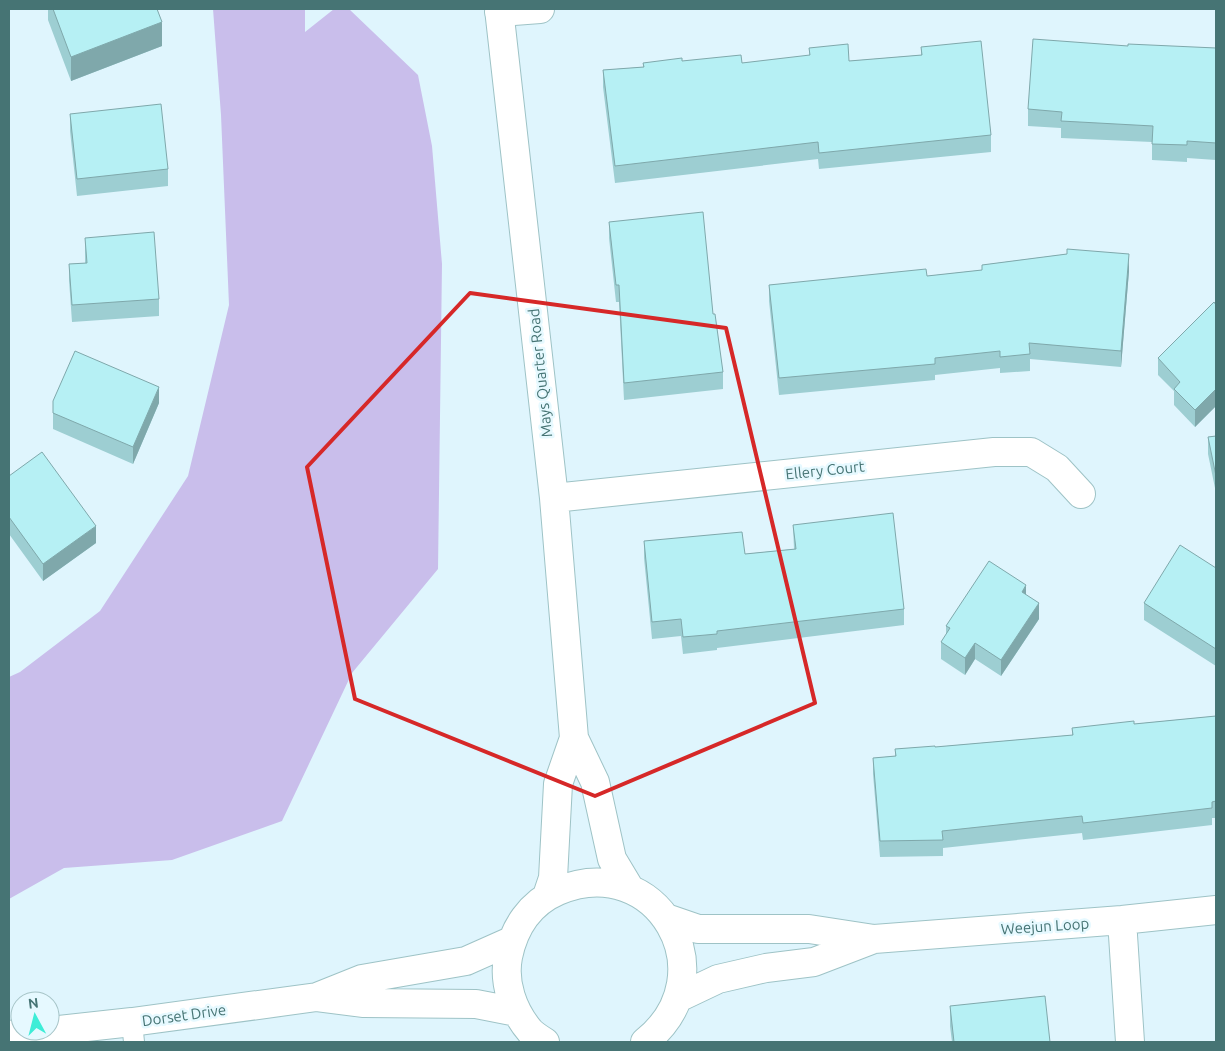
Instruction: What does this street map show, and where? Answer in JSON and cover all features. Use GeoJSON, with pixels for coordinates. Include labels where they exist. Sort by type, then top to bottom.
{"type":"FeatureCollection","features":[{"type":"Feature","properties":{"kind":"street"},"geometry":{"type":"LineString","coordinates":[[499,10],[540,9]]}},
{"type":"Feature","properties":{"kind":"street","name":"Mays Quarter Road"},"geometry":{"type":"LineString","coordinates":[[499,10],[554,498],[574,738],[595,782],[612,860],[630,889]]}},
{"type":"Feature","properties":{"kind":"street","name":"Ellery Court"},"geometry":{"type":"LineString","coordinates":[[554,498],[994,452],[1031,452],[1057,468],[1081,494]]}},
{"type":"Feature","properties":{"kind":"street","name":"Mays Quarter Road"},"geometry":{"type":"LineString","coordinates":[[547,896],[553,878],[558,784],[574,738]]}},
{"type":"Feature","properties":{"kind":"street","name":"Mays Quarter Road"},"geometry":{"type":"LineString","coordinates":[[545,1042],[531,1032],[517,1012],[508,989],[506,965],[511,941],[525,916],[547,896],[574,884],[602,882],[630,889],[650,901],[666,918],[676,936],[682,956],[683,978],[678,998],[670,1016],[658,1032],[645,1042]]}},
{"type":"Feature","properties":{"kind":"street","name":"Weejun Loop"},"geometry":{"type":"LineString","coordinates":[[666,918],[698,929],[809,929],[874,939],[1122,920],[1216,910]]}},
{"type":"Feature","properties":{"kind":"street"},"geometry":{"type":"LineString","coordinates":[[1122,920],[1130,1042]]}},
{"type":"Feature","properties":{"kind":"street","name":"Weejun Loop"},"geometry":{"type":"LineString","coordinates":[[678,998],[718,979],[766,968],[814,962],[874,939]]}},
{"type":"Feature","properties":{"kind":"street","name":"Dorset Drive"},"geometry":{"type":"LineString","coordinates":[[60,1031],[133,1032],[317,998],[362,979],[466,961],[511,941]]}},
{"type":"Feature","properties":{"kind":"street","name":"Dorset Drive"},"geometry":{"type":"LineString","coordinates":[[317,998],[364,1004],[476,1004],[517,1012]]}},
{"type":"Feature","properties":{"kind":"highlighted area"},"geometry":{"type":"Polygon","coordinates":[[[470,293],[726,328],[815,703],[595,796],[355,699],[307,467],[470,293]]]}},
{"type":"Feature","properties":{"kind":"shaded area"},"geometry":{"type":"Polygon","coordinates":[[[213,9],[305,9],[305,32],[334,9],[349,9],[418,75],[432,146],[442,264],[438,569],[352,673],[282,821],[172,860],[64,868],[9,899],[9,677],[20,672],[100,611],[188,476],[229,305],[221,115],[213,9]]]}},
{"type":"Feature","properties":{"kind":"building"},"geometry":{"type":"Polygon","coordinates":[[[53,9],[157,9],[162,22],[71,57],[53,9]]]}},
{"type":"Feature","properties":{"kind":"building"},"geometry":{"type":"Polygon","coordinates":[[[1033,39],[1128,46],[1128,44],[1216,48],[1216,143],[1187,141],[1187,145],[1152,144],[1153,126],[1061,121],[1062,112],[1028,109],[1033,39]]]}},
{"type":"Feature","properties":{"kind":"building"},"geometry":{"type":"Polygon","coordinates":[[[981,41],[991,135],[819,153],[818,142],[615,166],[603,70],[644,67],[643,63],[682,58],[682,61],[741,55],[742,63],[810,55],[809,48],[848,44],[849,61],[922,55],[921,47],[981,41]]]}},
{"type":"Feature","properties":{"kind":"building"},"geometry":{"type":"Polygon","coordinates":[[[161,104],[168,169],[77,179],[70,114],[161,104]]]}},
{"type":"Feature","properties":{"kind":"building"},"geometry":{"type":"Polygon","coordinates":[[[703,212],[713,314],[715,314],[723,372],[624,383],[619,285],[616,285],[609,222],[703,212]]]}},
{"type":"Feature","properties":{"kind":"building"},"geometry":{"type":"Polygon","coordinates":[[[154,232],[159,299],[72,305],[69,264],[87,263],[85,238],[154,232]]]}},
{"type":"Feature","properties":{"kind":"building"},"geometry":{"type":"Polygon","coordinates":[[[1067,249],[1129,254],[1121,351],[1029,343],[1030,354],[1000,357],[1000,351],[935,358],[935,364],[779,378],[769,285],[926,269],[927,276],[982,270],[982,265],[1067,254],[1067,249]]]}},
{"type":"Feature","properties":{"kind":"building"},"geometry":{"type":"Polygon","coordinates":[[[1214,302],[1216,305],[1216,389],[1195,410],[1174,389],[1180,382],[1158,358],[1214,302]]]}},
{"type":"Feature","properties":{"kind":"building"},"geometry":{"type":"Polygon","coordinates":[[[75,351],[159,387],[133,447],[53,413],[53,401],[75,351]]]}},
{"type":"Feature","properties":{"kind":"building"},"geometry":{"type":"Polygon","coordinates":[[[1216,436],[1216,476],[1208,437],[1216,436]]]}},
{"type":"Feature","properties":{"kind":"building"},"geometry":{"type":"Polygon","coordinates":[[[42,452],[96,526],[43,564],[9,517],[9,476],[42,452]]]}},
{"type":"Feature","properties":{"kind":"building"},"geometry":{"type":"Polygon","coordinates":[[[893,513],[904,609],[717,631],[717,634],[683,637],[681,619],[652,622],[644,541],[742,532],[745,554],[796,549],[793,525],[893,513]]]}},
{"type":"Feature","properties":{"kind":"building"},"geometry":{"type":"Polygon","coordinates":[[[1180,545],[1216,568],[1216,649],[1144,603],[1180,545]]]}},
{"type":"Feature","properties":{"kind":"building"},"geometry":{"type":"Polygon","coordinates":[[[989,561],[1026,585],[1022,592],[1039,603],[1001,660],[975,643],[965,658],[941,642],[950,628],[946,626],[989,561]]]}},
{"type":"Feature","properties":{"kind":"building"},"geometry":{"type":"Polygon","coordinates":[[[1216,716],[1216,801],[1212,802],[1212,808],[1083,823],[1082,816],[942,831],[943,840],[880,841],[873,758],[896,756],[895,749],[1073,735],[1072,728],[1134,721],[1134,724],[1216,716]]]}},
{"type":"Feature","properties":{"kind":"building"},"geometry":{"type":"Polygon","coordinates":[[[1045,996],[1050,1042],[954,1042],[950,1006],[1045,996]]]}}]}
